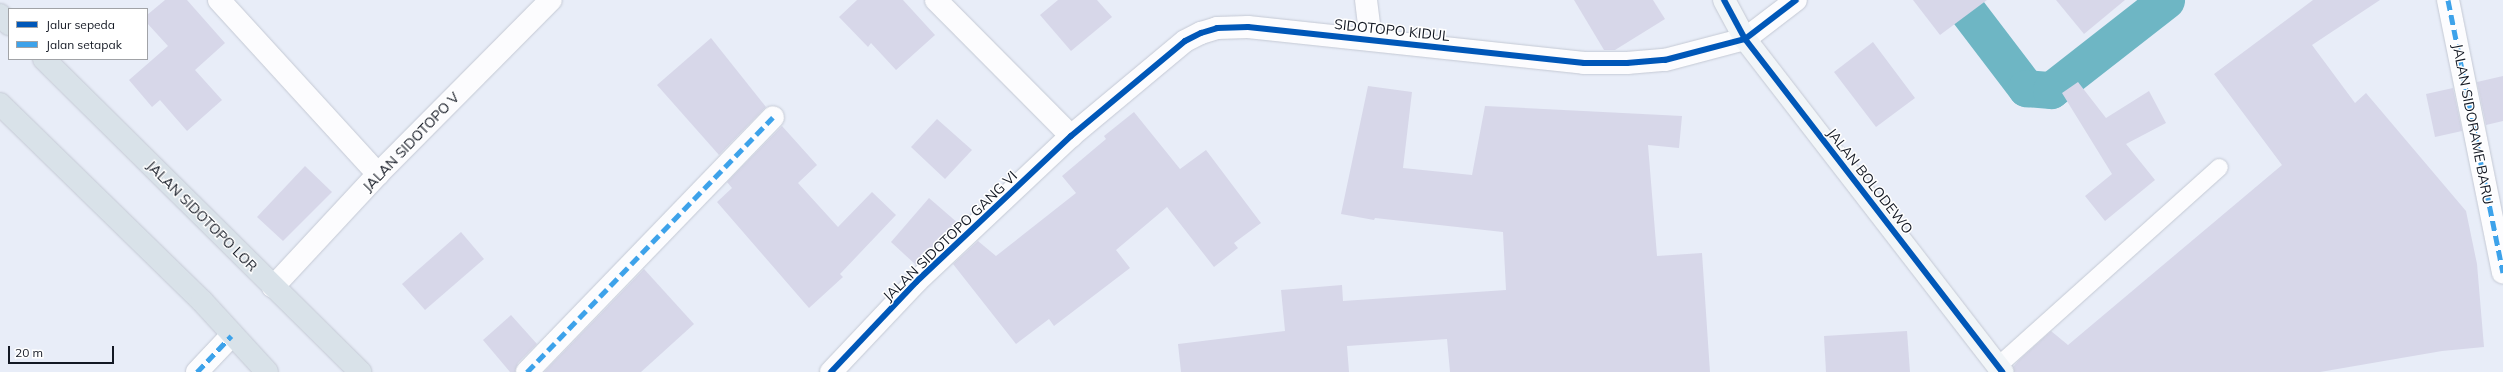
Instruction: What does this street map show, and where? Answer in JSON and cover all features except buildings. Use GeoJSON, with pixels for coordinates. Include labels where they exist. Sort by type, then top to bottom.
{"type":"FeatureCollection","features":[{"type":"Feature","properties":{"kind":"highway"},"geometry":{"type":"LineString","coordinates":[[0,15],[8,23]]}},
{"type":"Feature","properties":{"kind":"highway","name":"JALAN SIDOTOPO LOR"},"geometry":{"type":"LineString","coordinates":[[45,60],[272,287],[360,372]]}},
{"type":"Feature","properties":{"kind":"highway"},"geometry":{"type":"LineString","coordinates":[[0,104],[202,301],[231,336],[268,372]]}},
{"type":"Feature","properties":{"kind":"street"},"geometry":{"type":"LineString","coordinates":[[219,0],[378,174]]}},
{"type":"Feature","properties":{"kind":"street","name":"JALAN SIDOTOPO V"},"geometry":{"type":"LineString","coordinates":[[272,287],[378,174],[551,0]]}},
{"type":"Feature","properties":{"kind":"street"},"geometry":{"type":"LineString","coordinates":[[936,0],[1071,136]]}},
{"type":"Feature","properties":{"kind":"street"},"geometry":{"type":"LineString","coordinates":[[1366,0],[1371,40]]}},
{"type":"Feature","properties":{"kind":"street","name":"JALAN BOLODEWO"},"geometry":{"type":"LineString","coordinates":[[1724,0],[1745,39],[2000,369]]}},
{"type":"Feature","properties":{"kind":"street"},"geometry":{"type":"LineString","coordinates":[[1745,39],[1796,0]]}},
{"type":"Feature","properties":{"kind":"street","name":"JALAN SIDORAME BARU"},"geometry":{"type":"LineString","coordinates":[[2448,0],[2503,272]]}},
{"type":"Feature","properties":{"kind":"street","name":"SIDOTOPO KIDUL"},"geometry":{"type":"LineString","coordinates":[[1071,136],[1185,42],[1201,33],[1224,27],[1248,27],[1584,63],[1664,60],[1745,39]]}},
{"type":"Feature","properties":{"kind":"street"},"geometry":{"type":"LineString","coordinates":[[526,372],[552,348],[773,117]]}},
{"type":"Feature","properties":{"kind":"street","name":"JALAN SIDOTOPO GANG VI"},"geometry":{"type":"LineString","coordinates":[[831,372],[916,282],[1071,136]]}},
{"type":"Feature","properties":{"kind":"street"},"geometry":{"type":"LineString","coordinates":[[197,372],[231,336]]}},
{"type":"Feature","properties":{"kind":"lane"},"geometry":{"type":"LineString","coordinates":[[2000,369],[2219,167]]}},
{"type":"Feature","properties":{"kind":"waterway"},"geometry":{"type":"LineString","coordinates":[[1959,0],[2026,88],[2051,90],[2166,0]]}},
{"type":"Feature","properties":{"kind":"marked path"},"geometry":{"type":"LineString","coordinates":[[2448,0],[2503,273]]}},
{"type":"Feature","properties":{"kind":"marked path"},"geometry":{"type":"LineString","coordinates":[[527,372],[773,117]]}},
{"type":"Feature","properties":{"kind":"marked path"},"geometry":{"type":"LineString","coordinates":[[197,372],[231,336]]}},
{"type":"Feature","properties":{"kind":"cycle path"},"geometry":{"type":"LineString","coordinates":[[1724,0],[1745,39],[2002,372]]}},
{"type":"Feature","properties":{"kind":"cycle path"},"geometry":{"type":"LineString","coordinates":[[831,372],[916,282],[1071,136],[1185,41],[1201,33],[1217,28],[1248,27],[1584,63],[1627,63],[1665,60],[1745,39],[1796,0]]}}]}
